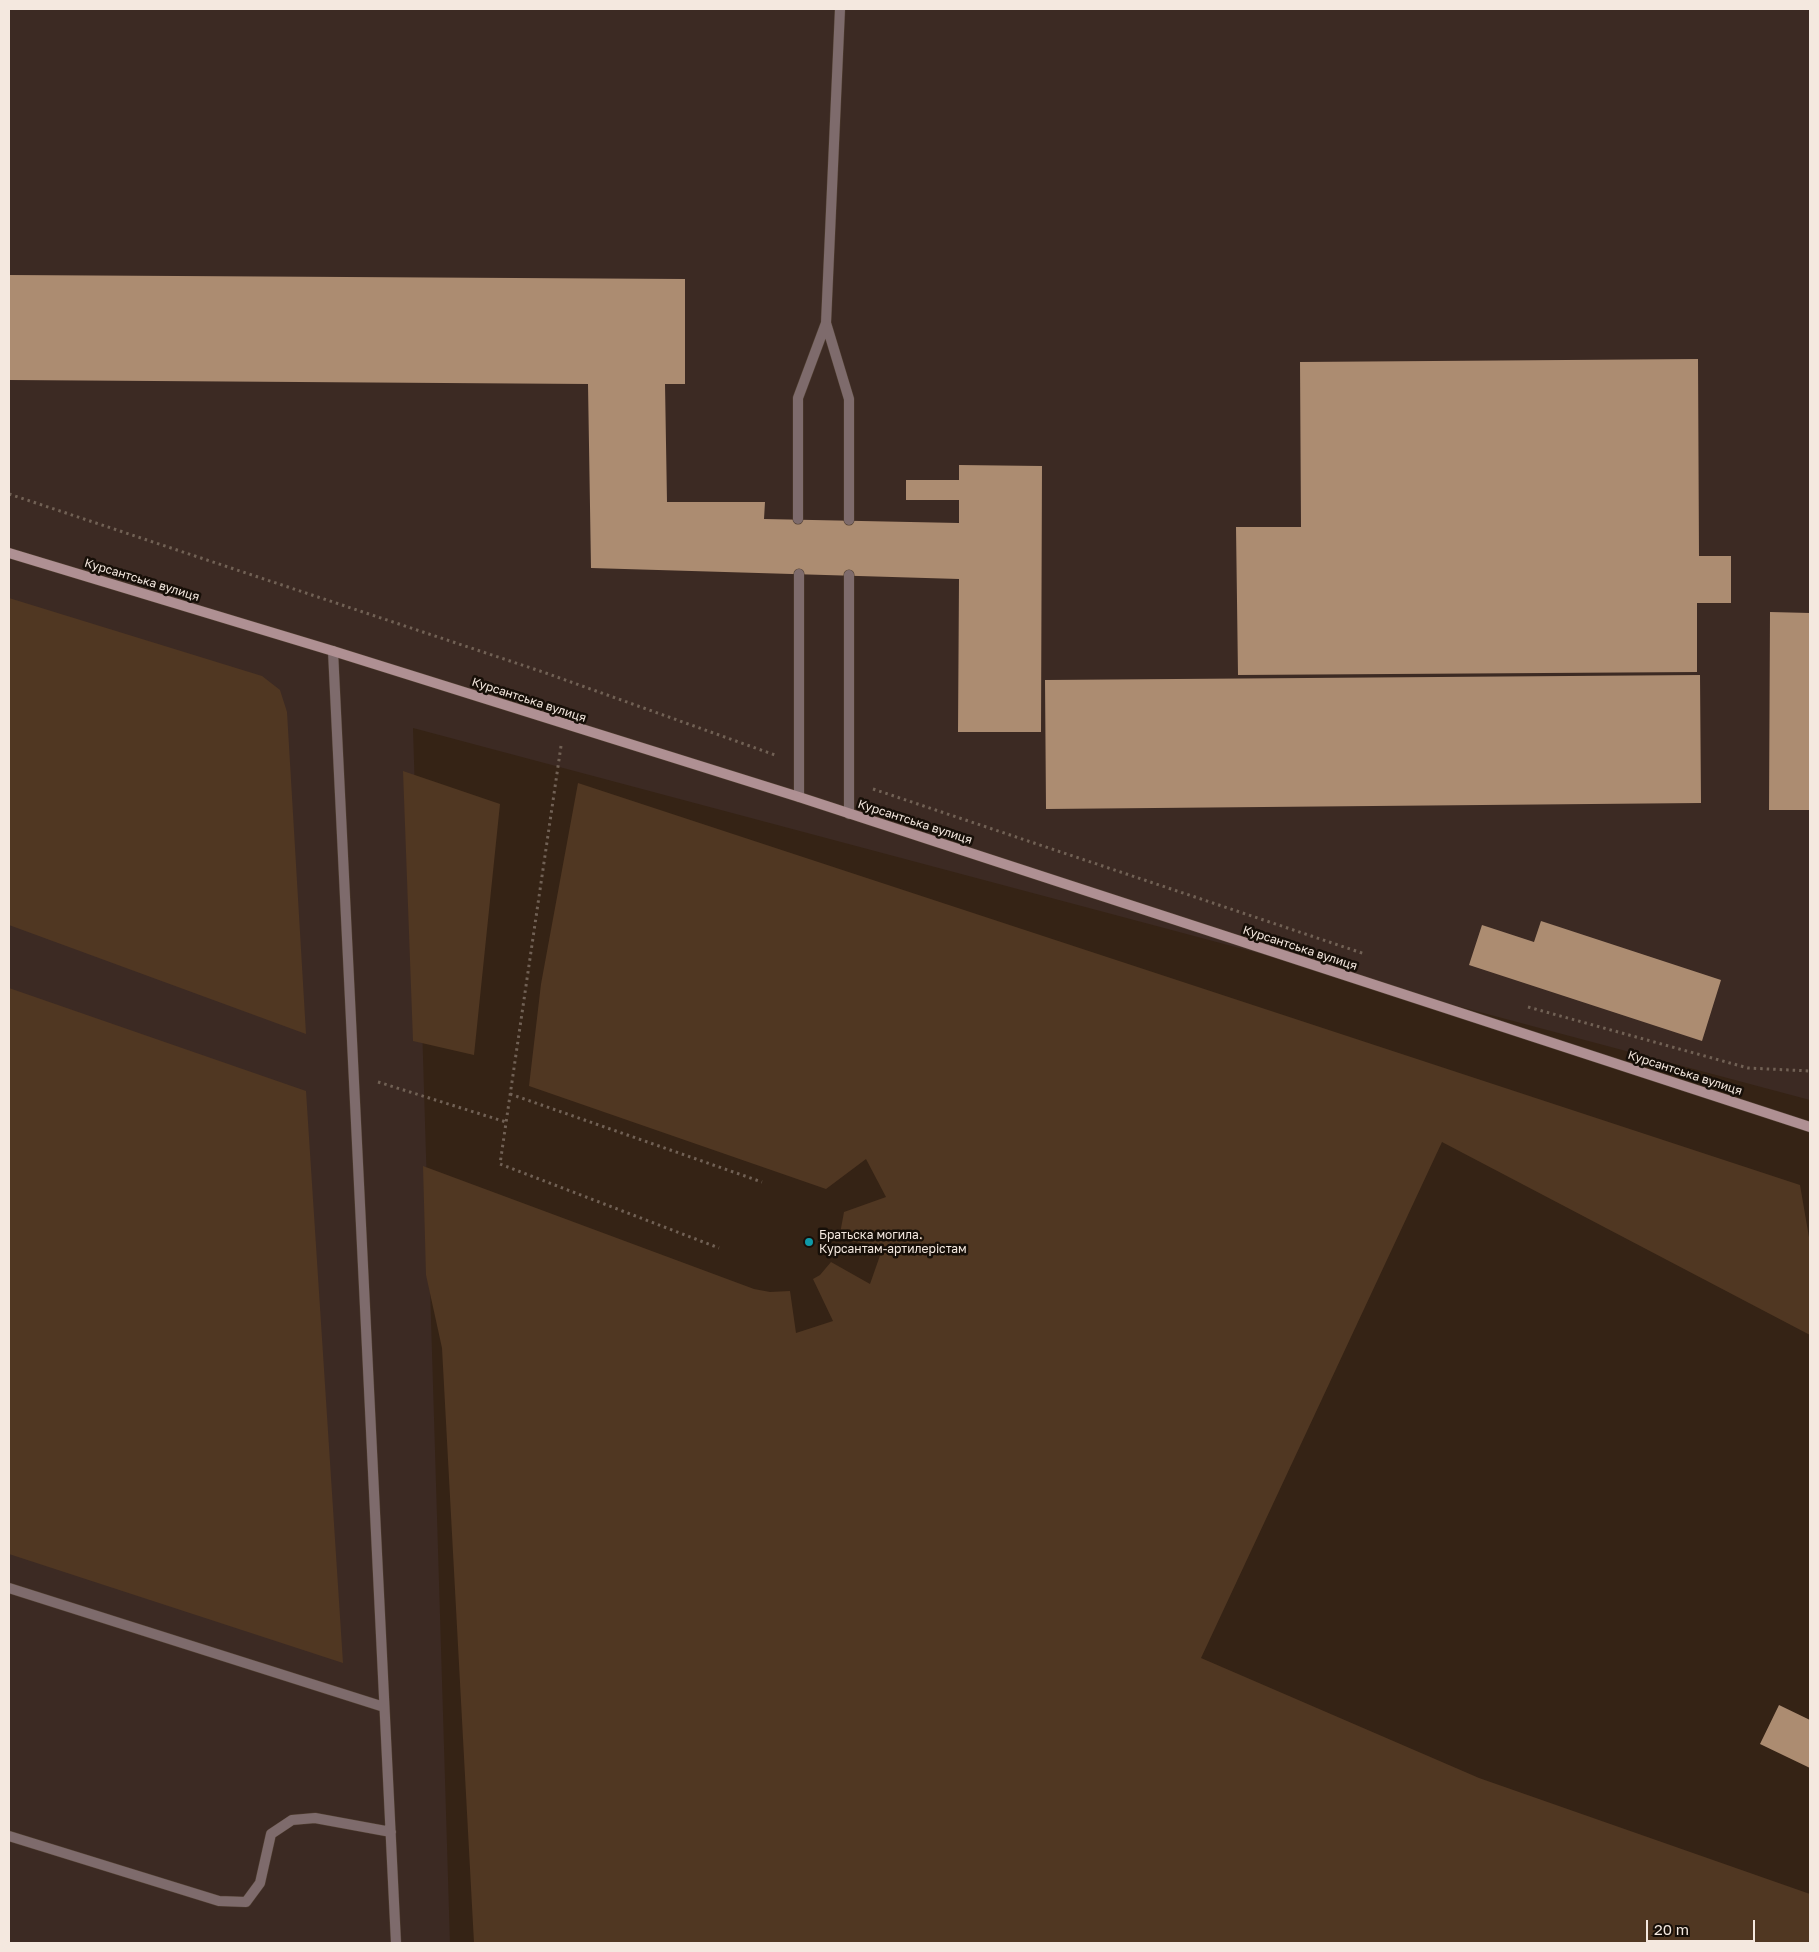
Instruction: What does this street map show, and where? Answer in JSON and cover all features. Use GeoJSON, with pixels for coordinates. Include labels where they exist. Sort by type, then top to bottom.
{"type":"FeatureCollection","features":[{"type":"Feature","properties":{"kind":"street","name":"Курсантська вулиця"},"geometry":{"type":"LineString","coordinates":[[9,553],[333,651],[799,797],[1810,1127]]}},
{"type":"Feature","properties":{"kind":"lane"},"geometry":{"type":"LineString","coordinates":[[798,519],[798,398],[826,323],[840,9]]}},
{"type":"Feature","properties":{"kind":"lane"},"geometry":{"type":"LineString","coordinates":[[826,323],[849,399],[849,520]]}},
{"type":"Feature","properties":{"kind":"lane"},"geometry":{"type":"LineString","coordinates":[[798,574],[799,797]]}},
{"type":"Feature","properties":{"kind":"lane"},"geometry":{"type":"LineString","coordinates":[[849,576],[849,814]]}},
{"type":"Feature","properties":{"kind":"lane"},"geometry":{"type":"LineString","coordinates":[[333,651],[396,1943]]}},
{"type":"Feature","properties":{"kind":"lane"},"geometry":{"type":"LineString","coordinates":[[9,1588],[384,1707]]}},
{"type":"Feature","properties":{"kind":"lane"},"geometry":{"type":"LineString","coordinates":[[9,1836],[219,1901],[246,1902],[260,1883],[271,1834],[292,1820],[315,1818],[391,1832]]}},
{"type":"Feature","properties":{"kind":"path"},"geometry":{"type":"LineString","coordinates":[[9,494],[543,672],[799,763]]}},
{"type":"Feature","properties":{"kind":"path"},"geometry":{"type":"LineString","coordinates":[[564,724],[500,1164],[719,1248]]}},
{"type":"Feature","properties":{"kind":"path"},"geometry":{"type":"LineString","coordinates":[[849,780],[1013,837],[1368,955]]}},
{"type":"Feature","properties":{"kind":"path"},"geometry":{"type":"LineString","coordinates":[[1518,1004],[1748,1068],[1810,1071]]}},
{"type":"Feature","properties":{"kind":"path"},"geometry":{"type":"LineString","coordinates":[[354,1074],[506,1122]]}},
{"type":"Feature","properties":{"kind":"path"},"geometry":{"type":"LineString","coordinates":[[510,1094],[762,1182]]}},
{"type":"Feature","properties":{"kind":"shaded area"},"geometry":{"type":"Polygon","coordinates":[[[9,9],[1810,9],[1810,1100],[413,728],[450,1943],[9,1943],[9,9]]]}},
{"type":"Feature","properties":{"kind":"shaded area"},"geometry":{"type":"Polygon","coordinates":[[[9,598],[262,676],[280,690],[287,712],[306,1034],[9,925],[9,598]]]}},
{"type":"Feature","properties":{"kind":"shaded area"},"geometry":{"type":"Polygon","coordinates":[[[403,771],[500,804],[474,1055],[413,1041],[403,771]]]}},
{"type":"Feature","properties":{"kind":"shaded area"},"geometry":{"type":"Polygon","coordinates":[[[578,783],[1800,1185],[1810,1243],[1810,1335],[1442,1142],[1201,1658],[1479,1778],[1810,1894],[1810,1943],[474,1943],[442,1348],[426,1275],[423,1166],[754,1289],[770,1292],[790,1291],[796,1333],[833,1321],[813,1279],[820,1275],[831,1262],[870,1284],[883,1247],[839,1239],[844,1212],[886,1197],[866,1159],[826,1189],[529,1086],[541,984],[578,783]]]}},
{"type":"Feature","properties":{"kind":"shaded area"},"geometry":{"type":"Polygon","coordinates":[[[9,988],[306,1091],[343,1663],[9,1554],[9,988]]]}},
{"type":"Feature","properties":{"kind":"building"},"geometry":{"type":"Polygon","coordinates":[[[9,275],[685,279],[685,384],[665,384],[667,502],[765,502],[764,519],[959,523],[959,500],[906,500],[906,480],[959,480],[959,465],[1042,466],[1041,732],[958,732],[959,579],[591,568],[588,384],[9,380],[9,275]]]}},
{"type":"Feature","properties":{"kind":"building"},"geometry":{"type":"Polygon","coordinates":[[[1698,359],[1699,556],[1731,556],[1731,603],[1697,603],[1697,672],[1238,675],[1236,527],[1301,527],[1300,362],[1698,359]]]}},
{"type":"Feature","properties":{"kind":"building"},"geometry":{"type":"Polygon","coordinates":[[[1770,612],[1810,613],[1810,810],[1769,810],[1770,612]]]}},
{"type":"Feature","properties":{"kind":"building"},"geometry":{"type":"Polygon","coordinates":[[[1700,675],[1701,803],[1046,809],[1045,680],[1700,675]]]}},
{"type":"Feature","properties":{"kind":"building"},"geometry":{"type":"Polygon","coordinates":[[[1541,921],[1721,980],[1702,1041],[1469,965],[1482,925],[1534,942],[1541,921]]]}},
{"type":"Feature","properties":{"kind":"building"},"geometry":{"type":"Polygon","coordinates":[[[1779,1705],[1810,1720],[1810,1768],[1760,1744],[1779,1705]]]}},
{"type":"Feature","properties":{"kind":"place","name":"Братьска могила. Курсантам-артилерістам"},"geometry":{"type":"Point","coordinates":[809,1242]}}]}
